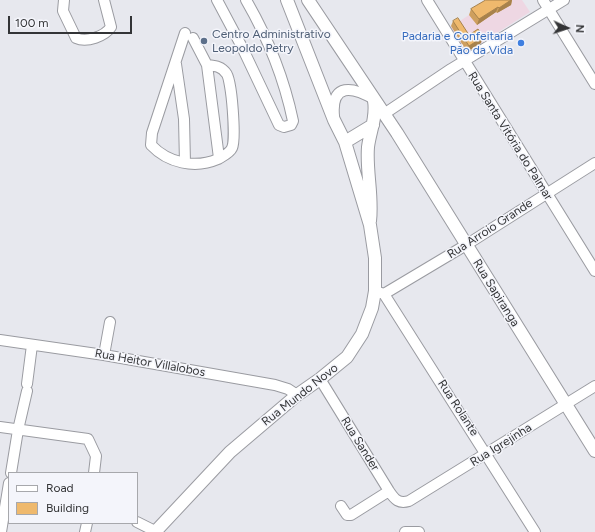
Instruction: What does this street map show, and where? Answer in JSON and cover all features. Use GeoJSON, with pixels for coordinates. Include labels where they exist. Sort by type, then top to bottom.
{"type":"FeatureCollection","features":[{"type":"Feature","properties":{"kind":"main road"},"geometry":{"type":"LineString","coordinates":[[287,0],[334,120],[345,142],[373,125],[386,127],[397,133]]}},
{"type":"Feature","properties":{"kind":"main road","name":"Rua Sapiranga"},"geometry":{"type":"LineString","coordinates":[[308,0],[397,133],[595,451]]}},
{"type":"Feature","properties":{"kind":"main road"},"geometry":{"type":"LineString","coordinates":[[373,125],[376,108],[374,100]]}},
{"type":"Feature","properties":{"kind":"main road","name":"Rua Mundo Novo"},"geometry":{"type":"LineString","coordinates":[[370,225],[372,206],[368,153],[373,125]]}},
{"type":"Feature","properties":{"kind":"main road","name":"Rua Mundo Novo"},"geometry":{"type":"LineString","coordinates":[[155,532],[230,452],[297,395],[347,357],[368,323],[380,292],[370,225],[345,142]]}},
{"type":"Feature","properties":{"kind":"street"},"geometry":{"type":"LineString","coordinates":[[64,0],[62,11],[76,38],[85,40],[107,32],[111,27],[111,21],[104,0]]}},
{"type":"Feature","properties":{"kind":"street"},"geometry":{"type":"LineString","coordinates":[[217,0],[279,125],[284,127],[291,125],[293,121],[286,90],[261,25],[246,0]]}},
{"type":"Feature","properties":{"kind":"street","name":"Rua Santa Vitória do Palmar"},"geometry":{"type":"LineString","coordinates":[[427,0],[464,62],[595,271]]}},
{"type":"Feature","properties":{"kind":"street"},"geometry":{"type":"LineString","coordinates":[[543,0],[595,84]]}},
{"type":"Feature","properties":{"kind":"street"},"geometry":{"type":"LineString","coordinates":[[384,114],[564,0]]}},
{"type":"Feature","properties":{"kind":"street"},"geometry":{"type":"LineString","coordinates":[[207,65],[219,67],[227,74],[230,84],[234,138],[233,147],[228,153],[219,158],[199,165],[185,164],[160,154],[151,145],[152,134],[176,62],[189,36],[207,65],[219,158]]}},
{"type":"Feature","properties":{"kind":"street"},"geometry":{"type":"LineString","coordinates":[[176,62],[184,119],[185,164]]}},
{"type":"Feature","properties":{"kind":"street"},"geometry":{"type":"LineString","coordinates":[[334,120],[334,106],[336,98],[342,92],[353,90],[360,91],[374,100]]}},
{"type":"Feature","properties":{"kind":"street","name":"Rua Arroio Grande"},"geometry":{"type":"LineString","coordinates":[[380,292],[466,245],[595,163]]}},
{"type":"Feature","properties":{"kind":"street","name":"Rua Rolante"},"geometry":{"type":"LineString","coordinates":[[380,292],[487,454],[535,532]]}},
{"type":"Feature","properties":{"kind":"street"},"geometry":{"type":"LineString","coordinates":[[104,355],[110,322]]}},
{"type":"Feature","properties":{"kind":"street","name":"Rua Heitor Villalobos"},"geometry":{"type":"LineString","coordinates":[[0,340],[104,355],[275,385],[288,389],[297,395]]}},
{"type":"Feature","properties":{"kind":"street"},"geometry":{"type":"LineString","coordinates":[[11,472],[27,388],[32,345]]}},
{"type":"Feature","properties":{"kind":"street","name":"Rua Sander"},"geometry":{"type":"LineString","coordinates":[[320,379],[389,492],[396,500],[405,502]]}},
{"type":"Feature","properties":{"kind":"street","name":"Rua Igrejinha"},"geometry":{"type":"LineString","coordinates":[[405,502],[487,454],[595,386]]}},
{"type":"Feature","properties":{"kind":"street"},"geometry":{"type":"LineString","coordinates":[[0,427],[88,439],[96,456],[94,472]]}},
{"type":"Feature","properties":{"kind":"street"},"geometry":{"type":"LineString","coordinates":[[1,532],[8,489]]}},
{"type":"Feature","properties":{"kind":"street"},"geometry":{"type":"LineString","coordinates":[[341,506],[347,515],[351,515],[389,492]]}},
{"type":"Feature","properties":{"kind":"street"},"geometry":{"type":"LineString","coordinates":[[138,523],[155,532]]}},
{"type":"Feature","properties":{"kind":"street"},"geometry":{"type":"LineString","coordinates":[[405,532],[419,532]]}},
{"type":"Feature","properties":{"kind":"shaded area"},"geometry":{"type":"Polygon","coordinates":[[[492,0],[522,0],[530,12],[462,55],[446,30],[492,0]]]}},
{"type":"Feature","properties":{"kind":"building"},"geometry":{"type":"Polygon","coordinates":[[[486,0],[511,0],[479,19],[471,9],[486,0]]]}},
{"type":"Feature","properties":{"kind":"building"},"geometry":{"type":"Polygon","coordinates":[[[458,18],[469,35],[478,29],[483,37],[469,46],[453,21],[458,18]]]}},
{"type":"Feature","properties":{"kind":"place","name":"Centro Administrativo Leopoldo Petry"},"geometry":{"type":"Point","coordinates":[204,41]}},
{"type":"Feature","properties":{"kind":"place","name":"Padaria e Confeitaria Pão da Vida"},"geometry":{"type":"Point","coordinates":[521,43]}}]}
